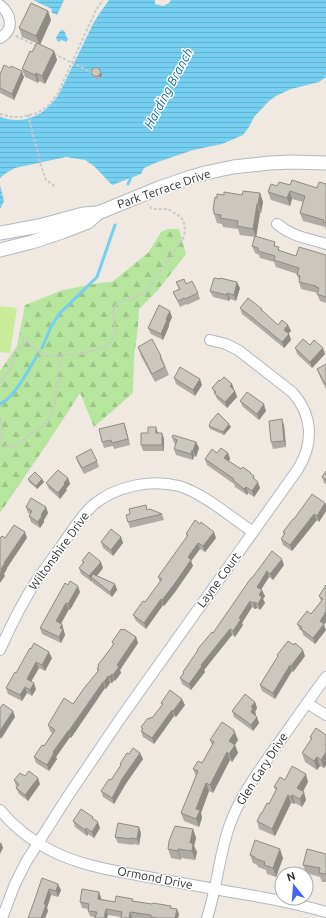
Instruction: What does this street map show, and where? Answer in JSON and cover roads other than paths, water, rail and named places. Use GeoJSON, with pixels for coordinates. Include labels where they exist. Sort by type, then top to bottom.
{"type":"FeatureCollection","features":[{"type":"Feature","properties":{"kind":"street"},"geometry":{"type":"LineString","coordinates":[[0,5],[6,10],[10,25],[8,32],[0,38]]}},
{"type":"Feature","properties":{"kind":"street","name":"Park Terrace Drive"},"geometry":{"type":"LineString","coordinates":[[0,233],[39,226],[83,214],[98,213],[188,178],[205,173],[233,167],[270,163],[326,163]]}},
{"type":"Feature","properties":{"kind":"street","name":"Park Terrace Drive"},"geometry":{"type":"LineString","coordinates":[[0,250],[32,242],[62,232],[88,222],[98,213]]}},
{"type":"Feature","properties":{"kind":"street"},"geometry":{"type":"LineString","coordinates":[[277,224],[295,236],[326,244]]}},
{"type":"Feature","properties":{"kind":"street","name":"Layne Court"},"geometry":{"type":"LineString","coordinates":[[2,918],[15,884],[26,862],[68,796],[120,719],[303,460],[309,442],[309,424],[302,405],[292,392],[238,350],[226,344],[210,340]]}},
{"type":"Feature","properties":{"kind":"street","name":"Wiltonshire Drive"},"geometry":{"type":"LineString","coordinates":[[0,650],[26,597],[78,522],[93,505],[108,495],[127,487],[142,484],[170,484],[190,491],[212,503],[253,532]]}},
{"type":"Feature","properties":{"kind":"street","name":"Glen Gary Drive"},"geometry":{"type":"LineString","coordinates":[[207,918],[211,908],[223,848],[235,812],[248,787],[326,677]]}},
{"type":"Feature","properties":{"kind":"street"},"geometry":{"type":"LineString","coordinates":[[307,703],[326,715]]}},
{"type":"Feature","properties":{"kind":"street","name":"Ormond Drive"},"geometry":{"type":"LineString","coordinates":[[0,810],[18,829],[51,851],[71,860],[123,872],[279,900],[326,912]]}},
{"type":"Feature","properties":{"kind":"water"},"geometry":{"type":"Polygon","coordinates":[[[33,0],[64,0],[57,15],[51,12],[52,9],[33,0]]]}},
{"type":"Feature","properties":{"kind":"water"},"geometry":{"type":"Polygon","coordinates":[[[109,0],[155,0],[155,4],[163,6],[171,0],[326,0],[326,77],[319,82],[291,89],[276,96],[269,101],[254,117],[243,135],[222,144],[193,150],[155,163],[144,168],[141,174],[112,185],[94,166],[85,160],[66,157],[15,168],[0,178],[0,117],[18,120],[34,117],[53,102],[59,94],[93,24],[109,0]]]}},
{"type":"Feature","properties":{"kind":"water"},"geometry":{"type":"Polygon","coordinates":[[[63,30],[68,39],[66,42],[62,40],[58,42],[56,38],[60,31],[63,30]]]}},
{"type":"Feature","properties":{"kind":"water"},"geometry":{"type":"Polygon","coordinates":[[[0,185],[4,201],[0,209],[0,185]]]}},
{"type":"Feature","properties":{"kind":"waterway","name":"Harding Branch"},"geometry":{"type":"LineString","coordinates":[[128,184],[132,175]]}},
{"type":"Feature","properties":{"kind":"waterway","name":"Harding Branch"},"geometry":{"type":"LineString","coordinates":[[42,348],[51,327],[59,314],[97,277],[115,225]]}},
{"type":"Feature","properties":{"kind":"waterway","name":"Harding Branch"},"geometry":{"type":"LineString","coordinates":[[0,404],[11,396],[37,356]]}}]}
